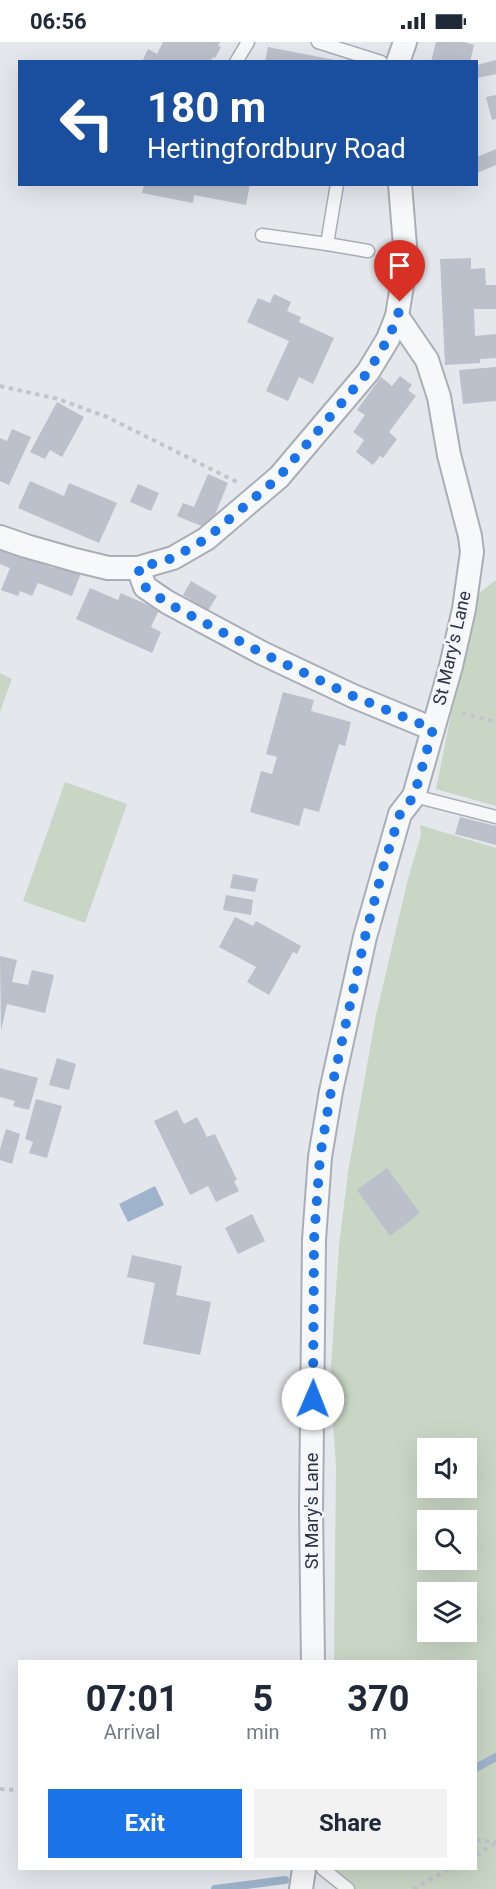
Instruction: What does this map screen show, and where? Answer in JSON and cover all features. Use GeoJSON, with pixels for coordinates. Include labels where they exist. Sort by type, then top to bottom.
{"type":"FeatureCollection","features":[{"type":"Feature","properties":{"kind":"street"},"geometry":{"type":"LineString","coordinates":[[399,60],[405,42]]}},
{"type":"Feature","properties":{"kind":"street"},"geometry":{"type":"LineString","coordinates":[[0,537],[108,568],[138,568],[173,558],[206,539],[279,477],[368,372],[388,339],[398,316],[405,267],[400,186]]}},
{"type":"Feature","properties":{"kind":"street","name":"St Mary's Lane"},"geometry":{"type":"LineString","coordinates":[[313,1660],[311,1510],[314,1240],[320,1157],[331,1091],[368,926],[400,814],[414,796],[433,729],[464,609],[472,552],[449,456],[439,397],[427,360],[398,316]]}},
{"type":"Feature","properties":{"kind":"street"},"geometry":{"type":"LineString","coordinates":[[138,568],[145,587],[167,603],[262,653],[353,696],[433,729]]}},
{"type":"Feature","properties":{"kind":"street"},"geometry":{"type":"LineString","coordinates":[[301,1889],[304,1870]]}},
{"type":"Feature","properties":{"kind":"lane"},"geometry":{"type":"LineString","coordinates":[[237,60],[248,42]]}},
{"type":"Feature","properties":{"kind":"lane"},"geometry":{"type":"LineString","coordinates":[[318,42],[375,60]]}},
{"type":"Feature","properties":{"kind":"lane"},"geometry":{"type":"LineString","coordinates":[[327,244],[337,186]]}},
{"type":"Feature","properties":{"kind":"lane"},"geometry":{"type":"LineString","coordinates":[[262,235],[368,251]]}},
{"type":"Feature","properties":{"kind":"lane"},"geometry":{"type":"LineString","coordinates":[[414,796],[496,817]]}},
{"type":"Feature","properties":{"kind":"lane"},"geometry":{"type":"LineString","coordinates":[[324,1870],[348,1889]]}},
{"type":"Feature","properties":{"kind":"path"},"geometry":{"type":"LineString","coordinates":[[0,386],[58,399],[107,417],[259,493]]}},
{"type":"Feature","properties":{"kind":"path"},"geometry":{"type":"LineString","coordinates":[[439,706],[496,722]]}},
{"type":"Feature","properties":{"kind":"path"},"geometry":{"type":"LineString","coordinates":[[0,1790],[18,1790]]}},
{"type":"Feature","properties":{"kind":"path"},"geometry":{"type":"LineString","coordinates":[[477,1840],[496,1843]]}},
{"type":"Feature","properties":{"kind":"path"},"geometry":{"type":"LineString","coordinates":[[477,1854],[496,1843]]}},
{"type":"Feature","properties":{"kind":"path"},"geometry":{"type":"LineString","coordinates":[[413,1889],[447,1870]]}},
{"type":"Feature","properties":{"kind":"green space"},"geometry":{"type":"Polygon","coordinates":[[[496,580],[496,806],[436,789],[474,600],[479,593],[496,580]]]}},
{"type":"Feature","properties":{"kind":"green space"},"geometry":{"type":"Polygon","coordinates":[[[0,673],[12,679],[0,712],[0,673]]]}},
{"type":"Feature","properties":{"kind":"green space"},"geometry":{"type":"Polygon","coordinates":[[[65,782],[127,804],[85,923],[23,901],[65,782]]]}},
{"type":"Feature","properties":{"kind":"green space"},"geometry":{"type":"Polygon","coordinates":[[[420,825],[496,848],[496,1889],[338,1889],[327,1870],[477,1870],[477,1660],[334,1660],[336,1465],[330,1381],[339,1245],[348,1172],[376,1015],[408,879],[421,835],[420,825]]]}},
{"type":"Feature","properties":{"kind":"water"},"geometry":{"type":"Polygon","coordinates":[[[155,1186],[164,1205],[128,1222],[119,1204],[155,1186]]]}},
{"type":"Feature","properties":{"kind":"building"},"geometry":{"type":"Polygon","coordinates":[[[163,42],[220,42],[218,46],[221,47],[215,58],[213,57],[211,60],[143,60],[148,49],[157,54],[163,42]]]}},
{"type":"Feature","properties":{"kind":"building"},"geometry":{"type":"Polygon","coordinates":[[[436,42],[464,42],[474,45],[470,60],[432,60],[436,42]]]}},
{"type":"Feature","properties":{"kind":"building"},"geometry":{"type":"Polygon","coordinates":[[[268,47],[335,60],[265,60],[268,47]]]}},
{"type":"Feature","properties":{"kind":"building"},"geometry":{"type":"Polygon","coordinates":[[[496,60],[496,74],[478,78],[478,65],[496,60]]]}},
{"type":"Feature","properties":{"kind":"building"},"geometry":{"type":"Polygon","coordinates":[[[496,95],[496,119],[492,120],[486,97],[496,95]]]}},
{"type":"Feature","properties":{"kind":"building"},"geometry":{"type":"Polygon","coordinates":[[[496,149],[496,165],[478,173],[478,157],[496,149]]]}},
{"type":"Feature","properties":{"kind":"building"},"geometry":{"type":"Polygon","coordinates":[[[144,186],[250,186],[246,205],[194,195],[193,203],[142,193],[144,186]]]}},
{"type":"Feature","properties":{"kind":"building"},"geometry":{"type":"Polygon","coordinates":[[[471,258],[471,269],[485,268],[486,285],[496,285],[496,309],[474,309],[475,336],[496,334],[496,358],[480,359],[480,363],[445,365],[440,259],[471,258]]]}},
{"type":"Feature","properties":{"kind":"building"},"geometry":{"type":"Polygon","coordinates":[[[274,294],[291,302],[287,311],[301,317],[299,322],[334,338],[313,384],[299,377],[288,401],[266,391],[289,341],[247,322],[258,298],[270,303],[274,294]]]}},
{"type":"Feature","properties":{"kind":"building"},"geometry":{"type":"Polygon","coordinates":[[[496,367],[496,401],[463,404],[459,370],[496,367]]]}},
{"type":"Feature","properties":{"kind":"building"},"geometry":{"type":"Polygon","coordinates":[[[400,376],[412,385],[408,390],[416,396],[389,432],[397,439],[383,458],[380,456],[373,465],[356,452],[364,440],[353,432],[365,415],[357,410],[381,377],[392,386],[400,376]]]}},
{"type":"Feature","properties":{"kind":"building"},"geometry":{"type":"Polygon","coordinates":[[[57,402],[84,417],[62,457],[50,450],[45,459],[30,452],[57,402]]]}},
{"type":"Feature","properties":{"kind":"building"},"geometry":{"type":"Polygon","coordinates":[[[12,429],[31,437],[9,485],[0,481],[0,438],[7,441],[12,429]]]}},
{"type":"Feature","properties":{"kind":"building"},"geometry":{"type":"Polygon","coordinates":[[[208,474],[228,483],[209,529],[177,516],[183,503],[194,507],[208,474]]]}},
{"type":"Feature","properties":{"kind":"building"},"geometry":{"type":"Polygon","coordinates":[[[30,481],[64,496],[69,483],[117,503],[99,543],[18,508],[30,481]]]}},
{"type":"Feature","properties":{"kind":"building"},"geometry":{"type":"Polygon","coordinates":[[[138,484],[159,493],[151,511],[130,502],[138,484]]]}},
{"type":"Feature","properties":{"kind":"building"},"geometry":{"type":"Polygon","coordinates":[[[0,550],[7,553],[8,550],[53,568],[55,562],[81,573],[72,596],[38,583],[32,596],[20,591],[18,596],[1,590],[10,568],[0,564],[0,550]]]}},
{"type":"Feature","properties":{"kind":"building"},"geometry":{"type":"Polygon","coordinates":[[[191,581],[217,596],[208,611],[183,595],[191,581]]]}},
{"type":"Feature","properties":{"kind":"building"},"geometry":{"type":"Polygon","coordinates":[[[90,588],[118,600],[121,593],[159,610],[151,627],[161,632],[152,653],[76,619],[90,588]]]}},
{"type":"Feature","properties":{"kind":"building"},"geometry":{"type":"Polygon","coordinates":[[[283,692],[314,700],[311,711],[351,722],[345,746],[339,744],[319,812],[304,808],[299,826],[250,812],[261,771],[272,774],[277,757],[266,754],[283,692]]]}},
{"type":"Feature","properties":{"kind":"building"},"geometry":{"type":"Polygon","coordinates":[[[460,817],[496,826],[496,845],[455,834],[460,817]]]}},
{"type":"Feature","properties":{"kind":"building"},"geometry":{"type":"Polygon","coordinates":[[[233,874],[258,879],[255,892],[230,888],[233,874]]]}},
{"type":"Feature","properties":{"kind":"building"},"geometry":{"type":"Polygon","coordinates":[[[226,895],[253,900],[251,915],[223,910],[226,895]]]}},
{"type":"Feature","properties":{"kind":"building"},"geometry":{"type":"Polygon","coordinates":[[[235,917],[253,926],[256,921],[301,946],[297,954],[293,952],[269,995],[247,982],[256,967],[219,947],[235,917]]]}},
{"type":"Feature","properties":{"kind":"building"},"geometry":{"type":"Polygon","coordinates":[[[0,956],[17,960],[12,982],[28,985],[32,970],[54,975],[45,1013],[7,1004],[1,1031],[0,956]]]}},
{"type":"Feature","properties":{"kind":"building"},"geometry":{"type":"Polygon","coordinates":[[[57,1058],[76,1064],[69,1090],[49,1085],[57,1058]]]}},
{"type":"Feature","properties":{"kind":"building"},"geometry":{"type":"Polygon","coordinates":[[[0,1068],[38,1078],[29,1110],[13,1106],[15,1101],[0,1097],[0,1068]]]}},
{"type":"Feature","properties":{"kind":"building"},"geometry":{"type":"Polygon","coordinates":[[[36,1099],[62,1106],[47,1158],[29,1153],[33,1142],[25,1139],[36,1099]]]}},
{"type":"Feature","properties":{"kind":"building"},"geometry":{"type":"Polygon","coordinates":[[[177,1110],[184,1124],[197,1117],[207,1137],[215,1134],[237,1180],[234,1181],[239,1191],[216,1202],[208,1186],[190,1195],[154,1121],[177,1110]]]}},
{"type":"Feature","properties":{"kind":"building"},"geometry":{"type":"Polygon","coordinates":[[[6,1129],[20,1134],[12,1164],[0,1160],[0,1149],[6,1129]]]}},
{"type":"Feature","properties":{"kind":"building"},"geometry":{"type":"Polygon","coordinates":[[[387,1168],[420,1213],[390,1236],[357,1190],[387,1168]]]}},
{"type":"Feature","properties":{"kind":"building"},"geometry":{"type":"Polygon","coordinates":[[[252,1214],[265,1241],[238,1254],[225,1228],[252,1214]]]}},
{"type":"Feature","properties":{"kind":"building"},"geometry":{"type":"Polygon","coordinates":[[[132,1255],[182,1266],[176,1295],[211,1302],[200,1355],[143,1344],[155,1283],[127,1277],[132,1255]]]}},
{"type":"Feature","properties":{"kind":"waterway"},"geometry":{"type":"LineString","coordinates":[[477,1767],[496,1757]]}},
{"type":"Feature","properties":{"kind":"waterway"},"geometry":{"type":"LineString","coordinates":[[215,1889],[285,1880]]}},
{"type":"Feature","properties":{"kind":"route"},"geometry":{"type":"LineString","coordinates":[[313,1399],[314,1240],[320,1157],[331,1091],[365,937],[383,868],[400,814],[414,796],[433,729],[353,696],[262,653],[167,603],[145,587],[138,568],[173,558],[206,539],[279,477],[368,372],[388,339],[398,316],[400,302]]}}]}
